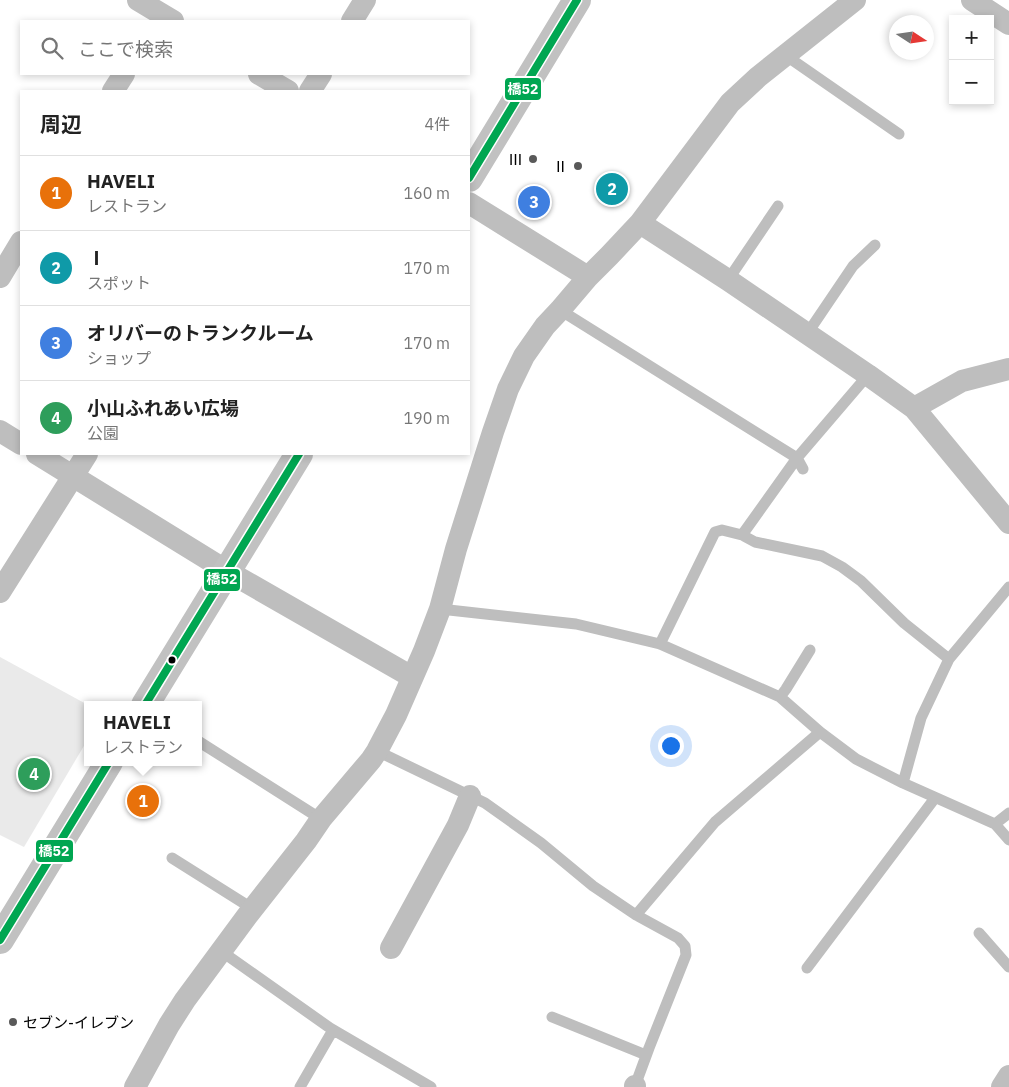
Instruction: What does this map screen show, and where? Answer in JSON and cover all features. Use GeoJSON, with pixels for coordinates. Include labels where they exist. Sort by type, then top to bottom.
{"type":"FeatureCollection","features":[{"type":"Feature","properties":{"kind":"street"},"geometry":{"type":"LineString","coordinates":[[138,0],[165,14]]}},
{"type":"Feature","properties":{"kind":"street"},"geometry":{"type":"LineString","coordinates":[[353,20],[365,0]]}},
{"type":"Feature","properties":{"kind":"street"},"geometry":{"type":"LineString","coordinates":[[470,176],[577,0]]}},
{"type":"Feature","properties":{"kind":"street"},"geometry":{"type":"LineString","coordinates":[[135,1087],[168,1024],[185,1000],[321,819],[377,751],[396,715],[440,609],[459,540],[493,432],[508,389],[524,356],[545,326],[588,277],[640,223],[730,103],[758,77],[855,0]]}},
{"type":"Feature","properties":{"kind":"street"},"geometry":{"type":"LineString","coordinates":[[972,0],[1009,24]]}},
{"type":"Feature","properties":{"kind":"street"},"geometry":{"type":"LineString","coordinates":[[114,90],[123,75]]}},
{"type":"Feature","properties":{"kind":"street"},"geometry":{"type":"LineString","coordinates":[[261,75],[286,90]]}},
{"type":"Feature","properties":{"kind":"street"},"geometry":{"type":"LineString","coordinates":[[311,90],[320,75]]}},
{"type":"Feature","properties":{"kind":"street"},"geometry":{"type":"LineString","coordinates":[[470,204],[588,277]]}},
{"type":"Feature","properties":{"kind":"street"},"geometry":{"type":"LineString","coordinates":[[640,223],[728,280],[914,408],[1009,523]]}},
{"type":"Feature","properties":{"kind":"street"},"geometry":{"type":"LineString","coordinates":[[0,277],[20,244]]}},
{"type":"Feature","properties":{"kind":"street"},"geometry":{"type":"LineString","coordinates":[[914,408],[962,381],[1009,369]]}},
{"type":"Feature","properties":{"kind":"street"},"geometry":{"type":"LineString","coordinates":[[0,431],[20,443]]}},
{"type":"Feature","properties":{"kind":"street"},"geometry":{"type":"LineString","coordinates":[[39,455],[227,571],[412,677]]}},
{"type":"Feature","properties":{"kind":"street"},"geometry":{"type":"LineString","coordinates":[[0,592],[86,455]]}},
{"type":"Feature","properties":{"kind":"street"},"geometry":{"type":"LineString","coordinates":[[147,701],[298,455]]}},
{"type":"Feature","properties":{"kind":"street"},"geometry":{"type":"LineString","coordinates":[[0,940],[107,766]]}},
{"type":"Feature","properties":{"kind":"street"},"geometry":{"type":"LineString","coordinates":[[391,948],[458,824],[470,796]]}},
{"type":"Feature","properties":{"kind":"street"},"geometry":{"type":"LineString","coordinates":[[1002,1087],[1009,1076]]}},
{"type":"Feature","properties":{"kind":"lane"},"geometry":{"type":"LineString","coordinates":[[785,55],[899,134]]}},
{"type":"Feature","properties":{"kind":"lane"},"geometry":{"type":"LineString","coordinates":[[728,280],[778,206]]}},
{"type":"Feature","properties":{"kind":"lane"},"geometry":{"type":"LineString","coordinates":[[807,334],[853,266],[876,245]]}},
{"type":"Feature","properties":{"kind":"lane"},"geometry":{"type":"LineString","coordinates":[[560,310],[797,458],[803,469]]}},
{"type":"Feature","properties":{"kind":"lane"},"geometry":{"type":"LineString","coordinates":[[742,535],[797,458],[868,375]]}},
{"type":"Feature","properties":{"kind":"lane"},"geometry":{"type":"LineString","coordinates":[[660,644],[715,532],[722,530],[742,535],[755,542],[822,556],[842,567],[861,581],[904,623],[949,659]]}},
{"type":"Feature","properties":{"kind":"lane"},"geometry":{"type":"LineString","coordinates":[[903,783],[921,718],[949,659],[1007,595]]}},
{"type":"Feature","properties":{"kind":"lane"},"geometry":{"type":"LineString","coordinates":[[440,609],[576,624],[660,644],[780,697],[820,732],[856,759],[935,798],[995,824],[1009,840]]}},
{"type":"Feature","properties":{"kind":"lane"},"geometry":{"type":"LineString","coordinates":[[780,697],[810,650]]}},
{"type":"Feature","properties":{"kind":"lane"},"geometry":{"type":"LineString","coordinates":[[636,916],[716,822],[820,732]]}},
{"type":"Feature","properties":{"kind":"lane"},"geometry":{"type":"LineString","coordinates":[[202,744],[321,819]]}},
{"type":"Feature","properties":{"kind":"lane"},"geometry":{"type":"LineString","coordinates":[[377,751],[485,803],[533,837],[593,886],[636,916],[678,938],[685,946],[686,955],[635,1087]]}},
{"type":"Feature","properties":{"kind":"lane"},"geometry":{"type":"LineString","coordinates":[[807,968],[935,798]]}},
{"type":"Feature","properties":{"kind":"lane"},"geometry":{"type":"LineString","coordinates":[[995,824],[1009,813]]}},
{"type":"Feature","properties":{"kind":"lane"},"geometry":{"type":"LineString","coordinates":[[172,858],[253,909]]}},
{"type":"Feature","properties":{"kind":"lane"},"geometry":{"type":"LineString","coordinates":[[979,933],[1009,967]]}},
{"type":"Feature","properties":{"kind":"lane"},"geometry":{"type":"LineString","coordinates":[[222,951],[333,1030],[431,1087]]}},
{"type":"Feature","properties":{"kind":"lane"},"geometry":{"type":"LineString","coordinates":[[552,1017],[646,1055]]}},
{"type":"Feature","properties":{"kind":"lane"},"geometry":{"type":"LineString","coordinates":[[300,1087],[333,1030]]}},
{"type":"Feature","properties":{"kind":"shaded area"},"geometry":{"type":"Polygon","coordinates":[[[0,657],[84,703],[84,746],[24,847],[0,835],[0,657]]]}},
{"type":"Feature","properties":{"kind":"transit line","name":"橋52"},"geometry":{"type":"LineString","coordinates":[[470,176],[577,0]]}},
{"type":"Feature","properties":{"kind":"transit line","name":"橋52"},"geometry":{"type":"LineString","coordinates":[[147,701],[298,455]]}},
{"type":"Feature","properties":{"kind":"transit line","name":"橋52"},"geometry":{"type":"LineString","coordinates":[[0,940],[107,766]]}},
{"type":"Feature","properties":{"kind":"place","name":"Ⅲ"},"geometry":{"type":"Point","coordinates":[533,159]}},
{"type":"Feature","properties":{"kind":"place","name":"Ⅱ"},"geometry":{"type":"Point","coordinates":[578,166]}},
{"type":"Feature","properties":{"kind":"place","name":"Ⅰ"},"geometry":{"type":"Point","coordinates":[612,189]}},
{"type":"Feature","properties":{"kind":"place","name":"オリバーのトランクルーム"},"geometry":{"type":"Point","coordinates":[534,202]}},
{"type":"Feature","properties":{"kind":"place","name":"小山ふれあい広場"},"geometry":{"type":"Point","coordinates":[34,774]}},
{"type":"Feature","properties":{"kind":"place","name":"HAVELI"},"geometry":{"type":"Point","coordinates":[143,801]}},
{"type":"Feature","properties":{"kind":"place","name":"セブン-イレブン"},"geometry":{"type":"Point","coordinates":[13,1022]}}]}
